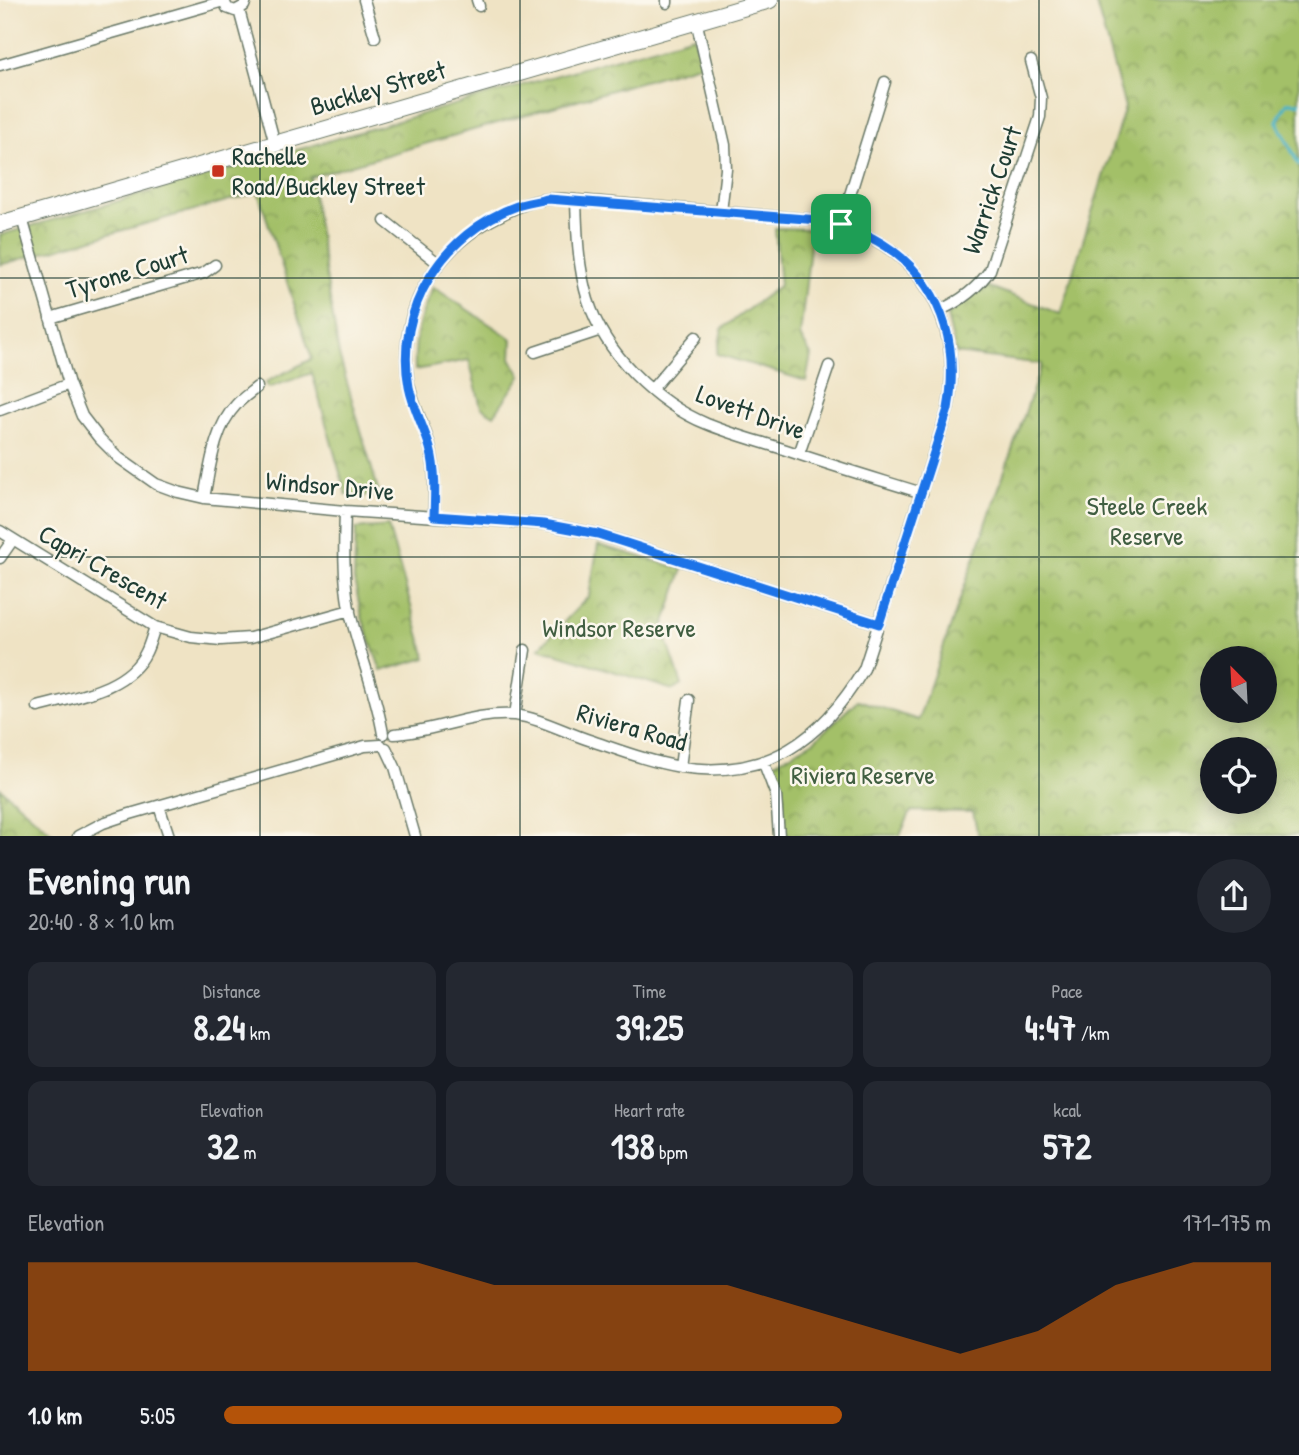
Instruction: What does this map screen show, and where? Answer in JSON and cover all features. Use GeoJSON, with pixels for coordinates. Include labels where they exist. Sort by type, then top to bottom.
{"type":"FeatureCollection","features":[{"type":"Feature","properties":{"kind":"main road","name":"Buckley Street"},"geometry":{"type":"LineString","coordinates":[[0,224],[770,0]]}},
{"type":"Feature","properties":{"kind":"street"},"geometry":{"type":"LineString","coordinates":[[364,0],[375,37]]}},
{"type":"Feature","properties":{"kind":"street"},"geometry":{"type":"LineString","coordinates":[[0,65],[224,1],[229,9],[245,3],[275,144]]}},
{"type":"Feature","properties":{"kind":"street"},"geometry":{"type":"LineString","coordinates":[[696,20],[725,145],[726,169],[721,212]]}},
{"type":"Feature","properties":{"kind":"street","name":"Warrick Court"},"geometry":{"type":"LineString","coordinates":[[940,310],[970,293],[990,270],[1040,117],[1041,98],[1031,61]]}},
{"type":"Feature","properties":{"kind":"street"},"geometry":{"type":"LineString","coordinates":[[841,224],[885,82]]}},
{"type":"Feature","properties":{"kind":"street","name":"Riviera Road"},"geometry":{"type":"LineString","coordinates":[[78,835],[112,820],[469,718],[515,715],[651,761],[711,770],[763,761],[805,741],[828,720],[864,669],[922,493],[952,388],[951,348],[940,310],[918,274],[901,258],[865,233],[841,224],[576,200],[548,199],[516,206],[468,234],[438,263],[423,286],[413,313],[406,369],[409,390],[429,446],[435,473],[434,516]]}},
{"type":"Feature","properties":{"kind":"street","name":"Lovett Drive"},"geometry":{"type":"LineString","coordinates":[[576,200],[581,270],[588,302],[601,330],[635,374],[652,390],[665,401],[707,424],[922,493]]}},
{"type":"Feature","properties":{"kind":"street","name":"Windsor Drive"},"geometry":{"type":"LineString","coordinates":[[22,218],[69,384],[82,416],[119,458],[156,484],[204,498],[345,512],[544,524],[598,534],[879,624]]}},
{"type":"Feature","properties":{"kind":"street"},"geometry":{"type":"LineString","coordinates":[[385,221],[438,263]]}},
{"type":"Feature","properties":{"kind":"street","name":"Tyrone Court"},"geometry":{"type":"LineString","coordinates":[[50,318],[204,273],[215,265]]}},
{"type":"Feature","properties":{"kind":"street"},"geometry":{"type":"LineString","coordinates":[[535,352],[601,330]]}},
{"type":"Feature","properties":{"kind":"street"},"geometry":{"type":"LineString","coordinates":[[652,390],[696,337]]}},
{"type":"Feature","properties":{"kind":"street"},"geometry":{"type":"LineString","coordinates":[[799,454],[829,366]]}},
{"type":"Feature","properties":{"kind":"street"},"geometry":{"type":"LineString","coordinates":[[0,411],[69,384]]}},
{"type":"Feature","properties":{"kind":"street"},"geometry":{"type":"LineString","coordinates":[[204,498],[213,455],[223,425],[235,405],[257,387]]}},
{"type":"Feature","properties":{"kind":"street"},"geometry":{"type":"LineString","coordinates":[[345,512],[344,576],[350,610],[415,835]]}},
{"type":"Feature","properties":{"kind":"street","name":"Capri Crescent"},"geometry":{"type":"LineString","coordinates":[[0,531],[12,541],[155,626],[191,637],[231,639],[279,631],[350,610]]}},
{"type":"Feature","properties":{"kind":"street"},"geometry":{"type":"LineString","coordinates":[[0,558],[12,541]]}},
{"type":"Feature","properties":{"kind":"street"},"geometry":{"type":"LineString","coordinates":[[38,707],[115,683],[130,673],[145,654],[155,626]]}},
{"type":"Feature","properties":{"kind":"street"},"geometry":{"type":"LineString","coordinates":[[515,715],[525,650]]}},
{"type":"Feature","properties":{"kind":"street"},"geometry":{"type":"LineString","coordinates":[[680,767],[689,700]]}},
{"type":"Feature","properties":{"kind":"street"},"geometry":{"type":"LineString","coordinates":[[763,761],[776,795],[779,835]]}},
{"type":"Feature","properties":{"kind":"street"},"geometry":{"type":"LineString","coordinates":[[156,807],[159,822],[168,834]]}},
{"type":"Feature","properties":{"kind":"green space","name":"Steele Creek Reserve"},"geometry":{"type":"Polygon","coordinates":[[[1095,0],[1299,0],[1299,835],[978,835],[973,812],[911,811],[900,835],[785,835],[781,796],[771,765],[814,741],[858,700],[918,720],[1042,364],[956,353],[947,316],[985,285],[1060,314],[1125,107],[1095,0]]]}},
{"type":"Feature","properties":{"kind":"green space"},"geometry":{"type":"Polygon","coordinates":[[[694,36],[702,64],[310,177],[339,355],[380,497],[346,494],[312,373],[268,388],[266,382],[312,359],[258,192],[0,265],[0,235],[694,36]]]}},
{"type":"Feature","properties":{"kind":"green space"},"geometry":{"type":"Polygon","coordinates":[[[775,228],[812,229],[800,336],[811,355],[806,381],[717,354],[722,329],[780,285],[775,228]]]}},
{"type":"Feature","properties":{"kind":"green space"},"geometry":{"type":"Polygon","coordinates":[[[433,287],[512,339],[511,358],[521,376],[494,415],[481,407],[469,360],[415,370],[418,327],[433,287]]]}},
{"type":"Feature","properties":{"kind":"green space"},"geometry":{"type":"Polygon","coordinates":[[[388,526],[426,658],[381,671],[362,617],[354,580],[356,529],[388,526]]]}},
{"type":"Feature","properties":{"kind":"green space","name":"Windsor Reserve"},"geometry":{"type":"Polygon","coordinates":[[[598,545],[683,569],[663,628],[682,685],[673,690],[539,648],[589,596],[598,545]]]}},
{"type":"Feature","properties":{"kind":"green space"},"geometry":{"type":"Polygon","coordinates":[[[0,788],[54,835],[0,835],[0,788]]]}},
{"type":"Feature","properties":{"kind":"waterway"},"geometry":{"type":"LineString","coordinates":[[1299,103],[1287,103],[1277,121],[1299,165]]}},
{"type":"Feature","properties":{"kind":"place","name":"Rachelle Road/Buckley Street"},"geometry":{"type":"Point","coordinates":[218,171]}},
{"type":"Feature","properties":{"kind":"route"},"geometry":{"type":"LineString","coordinates":[[548,199],[819,220],[841,224],[865,233],[885,245],[918,274],[940,310],[951,348],[952,388],[948,409],[879,624],[598,534],[544,524],[434,516],[435,473],[429,446],[409,390],[406,369],[408,338],[413,313],[423,286],[438,263],[460,240],[516,206],[548,199]]}},
{"type":"Feature","properties":{"kind":"park label","name":"Riviera Reserve"},"geometry":{"type":"Point","coordinates":[863,775]}}]}
